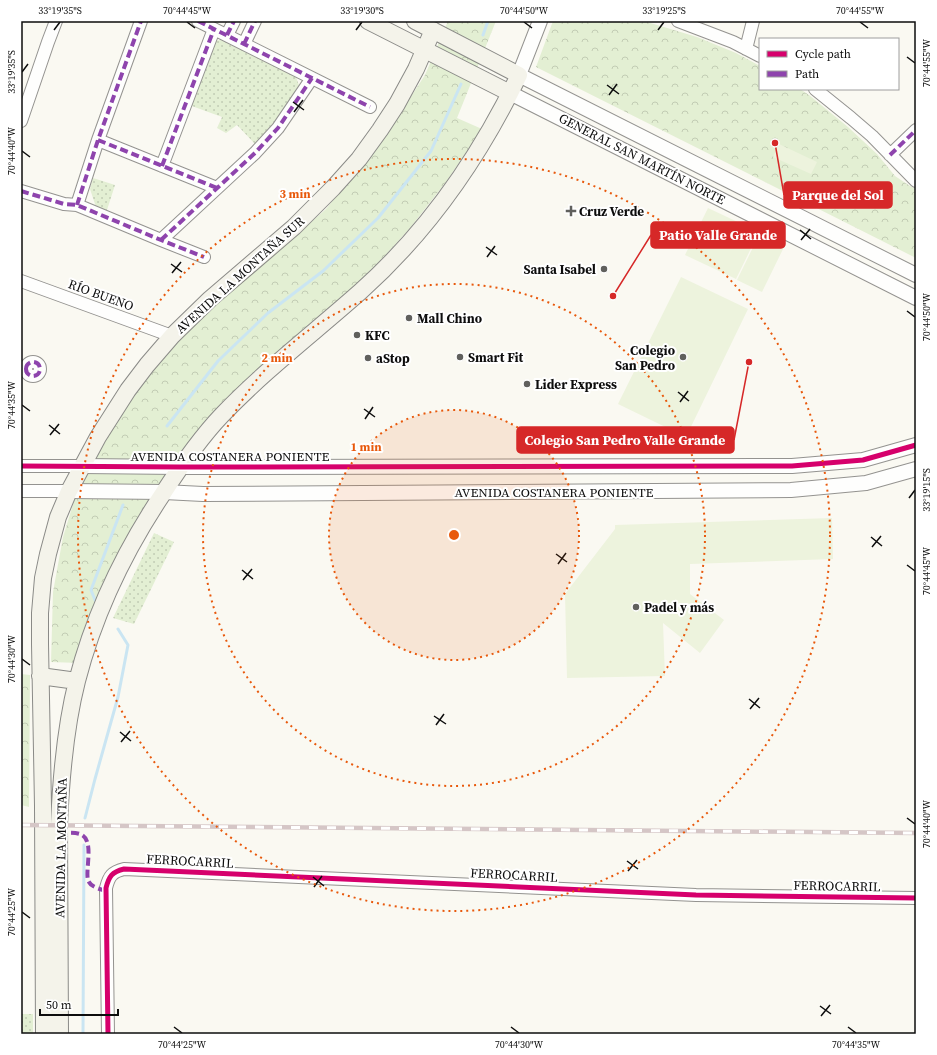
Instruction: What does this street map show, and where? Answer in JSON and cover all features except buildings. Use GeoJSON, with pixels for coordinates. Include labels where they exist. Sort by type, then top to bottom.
{"type":"FeatureCollection","features":[{"type":"Feature","properties":{"kind":"main road","name":"GENERAL SAN MARTÍN NORTE"},"geometry":{"type":"LineString","coordinates":[[368,21],[510,93]]}},
{"type":"Feature","properties":{"kind":"main road","name":"GENERAL SAN MARTÍN NORTE"},"geometry":{"type":"LineString","coordinates":[[415,21],[435,26],[519,75]]}},
{"type":"Feature","properties":{"kind":"main road","name":"AVENIDA LA MONTAÑA SUR"},"geometry":{"type":"LineString","coordinates":[[69,491],[98,437],[128,390],[172,336],[210,299],[294,227],[333,188],[359,159],[397,104],[416,69],[435,26]]}},
{"type":"Feature","properties":{"kind":"main road","name":"AVENIDA LA MONTAÑA"},"geometry":{"type":"LineString","coordinates":[[60,1034],[59,829],[64,751],[77,682],[94,627],[111,585],[148,516],[180,467],[221,416],[254,383],[362,290],[392,262],[413,238],[461,177],[519,75]]}},
{"type":"Feature","properties":{"kind":"main road","name":"AVENIDA LA MONTAÑA"},"geometry":{"type":"LineString","coordinates":[[44,1034],[40,613],[43,578],[48,554],[58,517],[69,491]]}},
{"type":"Feature","properties":{"kind":"main road"},"geometry":{"type":"LineString","coordinates":[[40,676],[77,682]]}},
{"type":"Feature","properties":{"kind":"street"},"geometry":{"type":"LineString","coordinates":[[21,121],[56,21]]}},
{"type":"Feature","properties":{"kind":"street"},"geometry":{"type":"LineString","coordinates":[[77,205],[98,140],[141,21]]}},
{"type":"Feature","properties":{"kind":"street"},"geometry":{"type":"LineString","coordinates":[[198,21],[370,107]]}},
{"type":"Feature","properties":{"kind":"street"},"geometry":{"type":"LineString","coordinates":[[227,36],[234,21]]}},
{"type":"Feature","properties":{"kind":"street"},"geometry":{"type":"LineString","coordinates":[[244,44],[255,21]]}},
{"type":"Feature","properties":{"kind":"street"},"geometry":{"type":"LineString","coordinates":[[519,75],[540,21]]}},
{"type":"Feature","properties":{"kind":"street"},"geometry":{"type":"LineString","coordinates":[[681,21],[746,48],[759,55]]}},
{"type":"Feature","properties":{"kind":"street"},"geometry":{"type":"LineString","coordinates":[[746,48],[753,21]]}},
{"type":"Feature","properties":{"kind":"street"},"geometry":{"type":"LineString","coordinates":[[162,166],[214,29]]}},
{"type":"Feature","properties":{"kind":"street","name":"GENERAL SAN MARTÍN NORTE"},"geometry":{"type":"LineString","coordinates":[[519,75],[916,275]]}},
{"type":"Feature","properties":{"kind":"street"},"geometry":{"type":"LineString","coordinates":[[161,240],[255,153],[278,128],[312,78]]}},
{"type":"Feature","properties":{"kind":"street"},"geometry":{"type":"LineString","coordinates":[[816,90],[872,136],[916,181]]}},
{"type":"Feature","properties":{"kind":"street","name":"GENERAL SAN MARTÍN NORTE"},"geometry":{"type":"LineString","coordinates":[[510,93],[916,298]]}},
{"type":"Feature","properties":{"kind":"street"},"geometry":{"type":"LineString","coordinates":[[890,155],[916,130]]}},
{"type":"Feature","properties":{"kind":"street"},"geometry":{"type":"LineString","coordinates":[[98,140],[217,188]]}},
{"type":"Feature","properties":{"kind":"street"},"geometry":{"type":"LineString","coordinates":[[21,191],[64,204],[77,205],[204,257]]}},
{"type":"Feature","properties":{"kind":"street","name":"RÍO BUENO"},"geometry":{"type":"LineString","coordinates":[[21,281],[172,336]]}},
{"type":"Feature","properties":{"kind":"street","name":"AVENIDA COSTANERA PONIENTE"},"geometry":{"type":"LineString","coordinates":[[21,466],[792,466],[863,460],[916,446]]}},
{"type":"Feature","properties":{"kind":"street","name":"AVENIDA COSTANERA PONIENTE"},"geometry":{"type":"LineString","coordinates":[[21,491],[164,492],[203,494],[791,490],[866,483],[916,469]]}},
{"type":"Feature","properties":{"kind":"street","name":"FERROCARRIL"},"geometry":{"type":"LineString","coordinates":[[108,1034],[106,888],[108,879],[117,870],[124,869],[696,895],[916,898]]}},
{"type":"Feature","properties":{"kind":"green space"},"geometry":{"type":"Polygon","coordinates":[[[448,21],[496,21],[457,118],[482,129],[446,182],[410,228],[374,268],[288,346],[145,517],[79,663],[51,662],[53,592],[63,537],[74,501],[98,454],[141,381],[194,320],[250,276],[326,209],[387,133],[425,75],[448,21]]]}},
{"type":"Feature","properties":{"kind":"green space"},"geometry":{"type":"Polygon","coordinates":[[[553,21],[644,21],[697,37],[736,53],[759,65],[759,90],[802,90],[848,127],[877,154],[895,176],[916,189],[916,258],[536,67],[553,21]]]}},
{"type":"Feature","properties":{"kind":"green space"},"geometry":{"type":"Polygon","coordinates":[[[221,40],[292,74],[296,77],[301,91],[255,144],[237,125],[226,133],[217,128],[222,117],[189,105],[213,41],[221,40]]]}},
{"type":"Feature","properties":{"kind":"green space"},"geometry":{"type":"Polygon","coordinates":[[[779,144],[817,162],[811,174],[773,157],[779,144]]]}},
{"type":"Feature","properties":{"kind":"green space"},"geometry":{"type":"Polygon","coordinates":[[[93,178],[115,185],[107,210],[96,207],[90,189],[93,178]]]}},
{"type":"Feature","properties":{"kind":"green space"},"geometry":{"type":"Polygon","coordinates":[[[708,208],[759,232],[736,279],[685,255],[708,208]]]}},
{"type":"Feature","properties":{"kind":"green space"},"geometry":{"type":"Polygon","coordinates":[[[760,233],[785,245],[762,292],[737,280],[760,233]]]}},
{"type":"Feature","properties":{"kind":"green space","name":"Colegio San Pedro"},"geometry":{"type":"Polygon","coordinates":[[[681,277],[748,309],[686,437],[618,404],[681,277]]]}},
{"type":"Feature","properties":{"kind":"green space","name":"Padel y más"},"geometry":{"type":"Polygon","coordinates":[[[832,518],[833,559],[690,564],[690,594],[724,620],[700,653],[663,623],[665,676],[567,678],[565,594],[615,529],[615,525],[832,518]]]}},
{"type":"Feature","properties":{"kind":"green space"},"geometry":{"type":"Polygon","coordinates":[[[154,533],[174,542],[134,624],[113,618],[154,533]]]}},
{"type":"Feature","properties":{"kind":"green space"},"geometry":{"type":"Polygon","coordinates":[[[21,674],[30,675],[29,807],[21,805],[21,674]]]}},
{"type":"Feature","properties":{"kind":"green space"},"geometry":{"type":"Polygon","coordinates":[[[21,1014],[33,1014],[33,1034],[21,1034],[21,1014]]]}},
{"type":"Feature","properties":{"kind":"waterway"},"geometry":{"type":"LineString","coordinates":[[483,35],[488,21]]}},
{"type":"Feature","properties":{"kind":"waterway"},"geometry":{"type":"LineString","coordinates":[[167,426],[218,361],[268,313],[323,271],[378,218],[431,151],[461,84]]}},
{"type":"Feature","properties":{"kind":"waterway"},"geometry":{"type":"LineString","coordinates":[[97,605],[91,590],[123,505]]}},
{"type":"Feature","properties":{"kind":"waterway"},"geometry":{"type":"LineString","coordinates":[[85,818],[118,697],[128,645],[118,629]]}},
{"type":"Feature","properties":{"kind":"waterway"},"geometry":{"type":"LineString","coordinates":[[83,1034],[84,845]]}},
{"type":"Feature","properties":{"kind":"railway"},"geometry":{"type":"LineString","coordinates":[[21,825],[916,833]]}},
{"type":"Feature","properties":{"kind":"marked path"},"geometry":{"type":"LineString","coordinates":[[77,205],[98,140],[141,21]]}},
{"type":"Feature","properties":{"kind":"marked path"},"geometry":{"type":"LineString","coordinates":[[198,21],[370,107]]}},
{"type":"Feature","properties":{"kind":"marked path"},"geometry":{"type":"LineString","coordinates":[[227,35],[234,21]]}},
{"type":"Feature","properties":{"kind":"marked path"},"geometry":{"type":"LineString","coordinates":[[244,44],[255,21]]}},
{"type":"Feature","properties":{"kind":"marked path"},"geometry":{"type":"LineString","coordinates":[[162,166],[214,29]]}},
{"type":"Feature","properties":{"kind":"marked path"},"geometry":{"type":"LineString","coordinates":[[161,240],[255,153],[278,128],[312,78]]}},
{"type":"Feature","properties":{"kind":"marked path"},"geometry":{"type":"LineString","coordinates":[[890,155],[916,130]]}},
{"type":"Feature","properties":{"kind":"marked path"},"geometry":{"type":"LineString","coordinates":[[98,140],[217,188]]}},
{"type":"Feature","properties":{"kind":"marked path"},"geometry":{"type":"LineString","coordinates":[[21,191],[64,204],[77,205],[204,257]]}},
{"type":"Feature","properties":{"kind":"marked path"},"geometry":{"type":"LineString","coordinates":[[33,362],[38,364],[40,369],[38,374],[33,376],[28,374],[26,369],[28,364],[33,362]]}},
{"type":"Feature","properties":{"kind":"marked path"},"geometry":{"type":"LineString","coordinates":[[59,833],[78,833],[85,837],[88,848],[88,880],[93,886],[106,891]]}},
{"type":"Feature","properties":{"kind":"cycle path"},"geometry":{"type":"LineString","coordinates":[[21,466],[792,466],[863,460],[916,445]]}},
{"type":"Feature","properties":{"kind":"cycle path"},"geometry":{"type":"LineString","coordinates":[[108,1034],[106,888],[108,880],[112,875],[124,869],[696,895],[916,898]]}},
{"type":"Feature","properties":{"kind":"place","name":"Parque del Sol"},"geometry":{"type":"Point","coordinates":[775,143]}},
{"type":"Feature","properties":{"kind":"place","name":"Cruz Verde"},"geometry":{"type":"Point","coordinates":[571,211]}},
{"type":"Feature","properties":{"kind":"place","name":"Santa Isabel"},"geometry":{"type":"Point","coordinates":[604,269]}},
{"type":"Feature","properties":{"kind":"place","name":"Patio Valle Grande"},"geometry":{"type":"Point","coordinates":[613,296]}},
{"type":"Feature","properties":{"kind":"place","name":"Mall Chino"},"geometry":{"type":"Point","coordinates":[409,318]}},
{"type":"Feature","properties":{"kind":"place","name":"KFC"},"geometry":{"type":"Point","coordinates":[357,335]}},
{"type":"Feature","properties":{"kind":"place","name":"Smart Fit"},"geometry":{"type":"Point","coordinates":[460,357]}},
{"type":"Feature","properties":{"kind":"place","name":"Colegio San Pedro"},"geometry":{"type":"Point","coordinates":[683,357]}},
{"type":"Feature","properties":{"kind":"place","name":"aStop"},"geometry":{"type":"Point","coordinates":[368,358]}},
{"type":"Feature","properties":{"kind":"place","name":"Colegio San Pedro Valle Grande"},"geometry":{"type":"Point","coordinates":[749,362]}},
{"type":"Feature","properties":{"kind":"place","name":"Lider Express"},"geometry":{"type":"Point","coordinates":[527,384]}},
{"type":"Feature","properties":{"kind":"place","name":"Padel y más"},"geometry":{"type":"Point","coordinates":[636,607]}}]}
